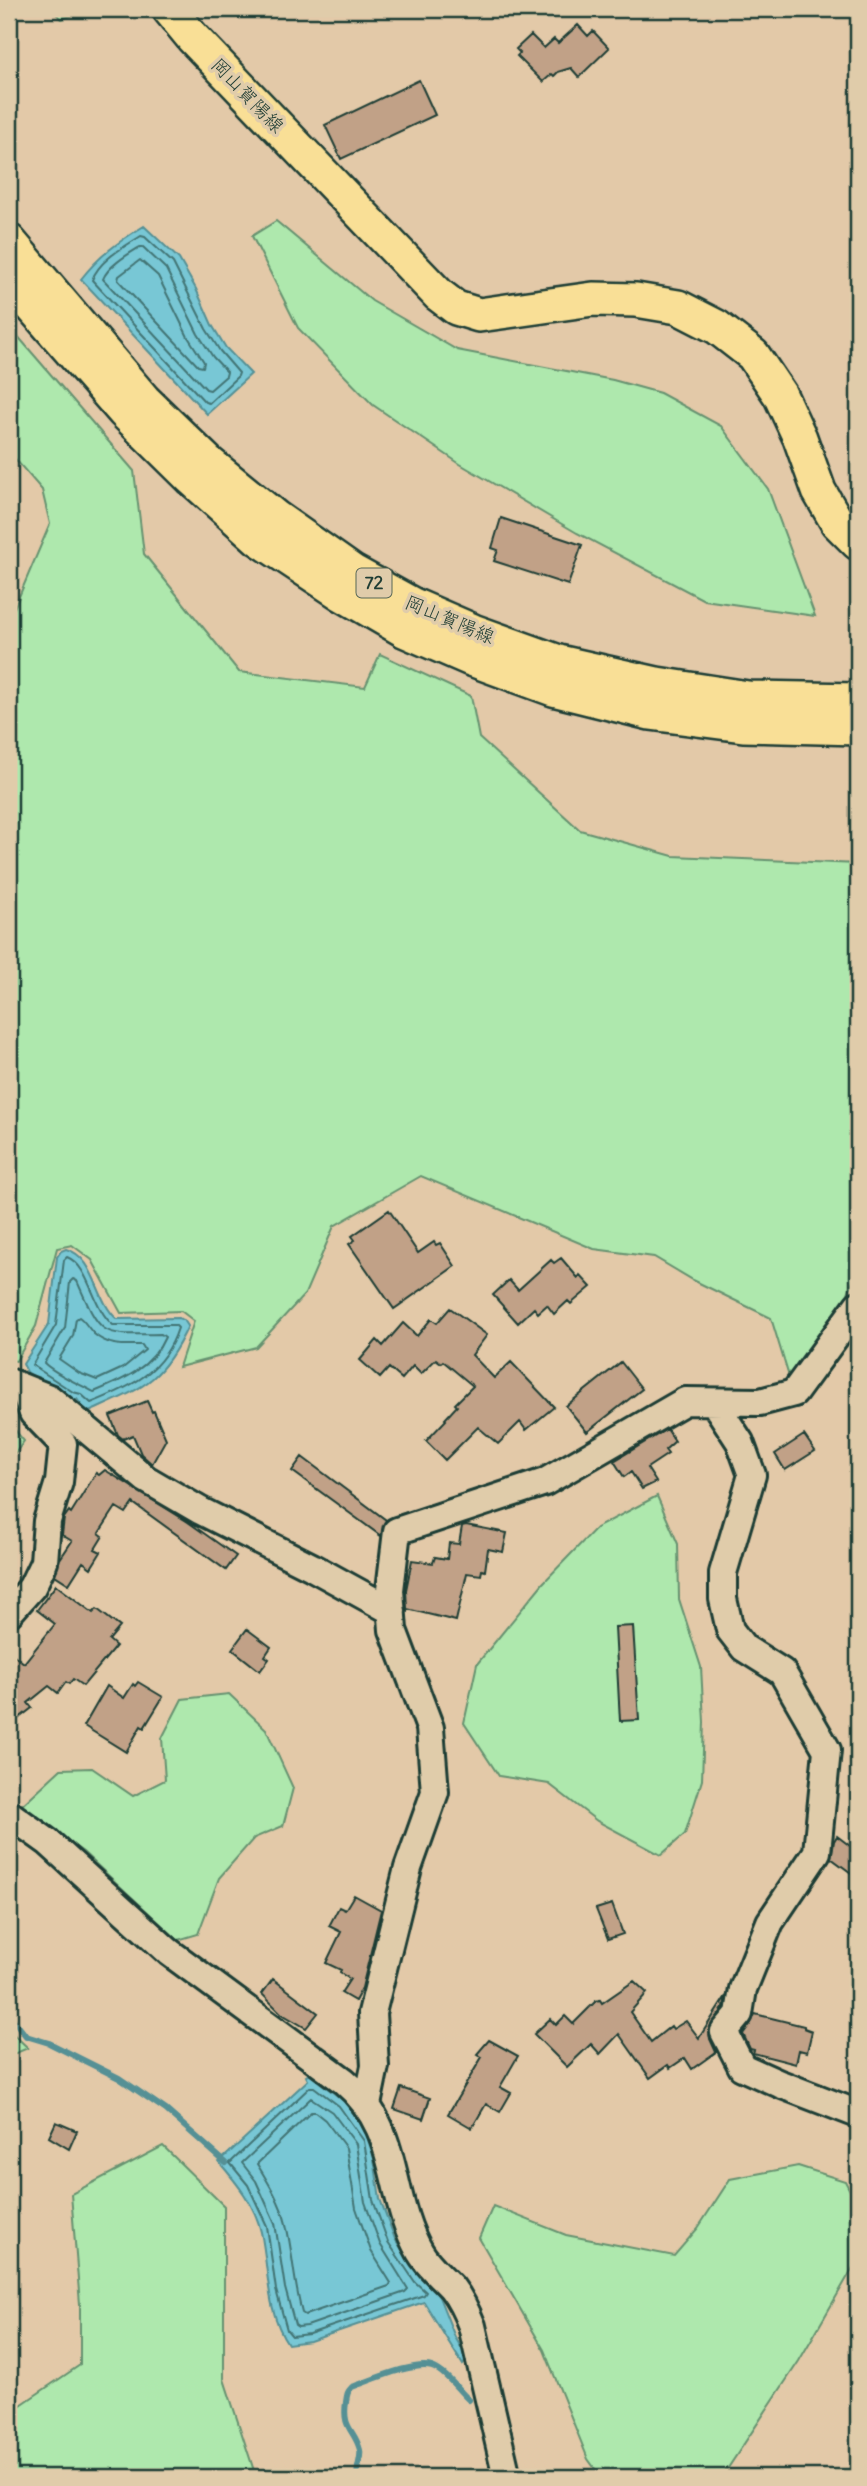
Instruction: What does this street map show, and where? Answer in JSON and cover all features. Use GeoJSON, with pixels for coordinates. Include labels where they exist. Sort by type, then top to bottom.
{"type":"FeatureCollection","features":[{"type":"Feature","properties":{"kind":"main road","name":"岡山賀陽線"},"geometry":{"type":"LineString","coordinates":[[169,9],[192,37],[439,295],[456,308],[479,315],[593,299],[636,300],[678,307],[716,327],[754,355],[780,394],[800,438],[819,491],[837,522],[858,543]]}},
{"type":"Feature","properties":{"kind":"main road","name":"岡山賀陽線"},"geometry":{"type":"LineString","coordinates":[[9,242],[144,400],[209,463],[275,517],[353,572],[413,605],[473,632],[559,662],[657,684],[748,698],[858,700]]}},
{"type":"Feature","properties":{"kind":"main road","name":"岡山賀陽線"},"geometry":{"type":"LineString","coordinates":[[9,280],[124,412],[191,478],[259,539],[342,594],[404,630],[471,659],[553,689],[650,713],[743,725],[858,728]]}},
{"type":"Feature","properties":{"kind":"street"},"geometry":{"type":"LineString","coordinates":[[367,2105],[375,2066],[372,2013],[408,1868],[435,1792],[430,1728],[393,1630],[390,1590],[397,1531],[545,1482],[685,1401],[760,1402],[793,1393],[858,1305]]}},
{"type":"Feature","properties":{"kind":"street"},"geometry":{"type":"LineString","coordinates":[[16,1385],[49,1398],[146,1479],[201,1511],[392,1611]]}},
{"type":"Feature","properties":{"kind":"street"},"geometry":{"type":"LineString","coordinates":[[9,1613],[32,1587],[44,1562],[47,1521],[60,1482],[62,1444],[33,1413],[16,1385]]}},
{"type":"Feature","properties":{"kind":"street"},"geometry":{"type":"LineString","coordinates":[[714,1402],[740,1442],[752,1475],[723,1573],[723,1599],[730,1630],[744,1647],[782,1672],[827,1750],[817,1852],[770,1922],[743,1989],[739,2014],[724,2032],[742,2067],[858,2114]]}},
{"type":"Feature","properties":{"kind":"street"},"geometry":{"type":"LineString","coordinates":[[9,1814],[48,1842],[169,1952],[344,2081],[367,2105],[384,2134],[408,2227],[420,2253],[453,2289],[472,2326],[507,2477]]}},
{"type":"Feature","properties":{"kind":"green space"},"geometry":{"type":"Polygon","coordinates":[[[50,9],[92,9],[62,19],[50,9]]]}},
{"type":"Feature","properties":{"kind":"green space"},"geometry":{"type":"Polygon","coordinates":[[[276,221],[372,301],[457,350],[613,380],[660,393],[721,426],[768,489],[815,616],[704,600],[577,533],[460,464],[373,405],[298,328],[252,236],[276,221]]]}},
{"type":"Feature","properties":{"kind":"green space"},"geometry":{"type":"Polygon","coordinates":[[[9,326],[134,471],[144,554],[239,672],[365,687],[380,654],[471,696],[479,738],[580,830],[673,856],[858,864],[858,1269],[844,1303],[790,1380],[771,1318],[693,1280],[654,1257],[594,1249],[421,1176],[334,1226],[305,1294],[256,1347],[179,1367],[194,1321],[181,1311],[121,1313],[92,1260],[72,1245],[57,1248],[36,1326],[16,1361],[9,1360],[9,620],[50,524],[42,490],[9,452],[9,326]]]}},
{"type":"Feature","properties":{"kind":"green space"},"geometry":{"type":"Polygon","coordinates":[[[9,1423],[24,1441],[9,1462],[9,1423]]]}},
{"type":"Feature","properties":{"kind":"green space"},"geometry":{"type":"Polygon","coordinates":[[[657,1496],[678,1544],[679,1599],[701,1667],[704,1722],[702,1780],[685,1834],[661,1855],[597,1821],[549,1784],[499,1776],[464,1723],[477,1664],[543,1583],[596,1528],[657,1496]]]}},
{"type":"Feature","properties":{"kind":"green space"},"geometry":{"type":"Polygon","coordinates":[[[229,1694],[266,1729],[293,1788],[283,1826],[254,1838],[219,1878],[198,1934],[178,1940],[83,1852],[20,1807],[61,1769],[92,1768],[133,1796],[165,1780],[162,1738],[182,1699],[229,1694]]]}},
{"type":"Feature","properties":{"kind":"green space"},"geometry":{"type":"Polygon","coordinates":[[[9,2030],[28,2048],[9,2056],[9,2030]]]}},
{"type":"Feature","properties":{"kind":"green space"},"geometry":{"type":"Polygon","coordinates":[[[163,2146],[224,2206],[224,2379],[256,2477],[9,2477],[9,2413],[80,2365],[80,2304],[71,2194],[163,2146]]]}},
{"type":"Feature","properties":{"kind":"green space"},"geometry":{"type":"Polygon","coordinates":[[[798,2166],[845,2181],[858,2206],[858,2259],[799,2361],[722,2477],[601,2477],[588,2459],[544,2350],[479,2238],[493,2206],[566,2235],[674,2256],[698,2228],[730,2179],[798,2166]]]}},
{"type":"Feature","properties":{"kind":"water"},"geometry":{"type":"Polygon","coordinates":[[[144,226],[179,259],[226,348],[251,374],[207,414],[81,279],[110,249],[144,226]]]}},
{"type":"Feature","properties":{"kind":"water"},"geometry":{"type":"Polygon","coordinates":[[[66,1249],[84,1261],[104,1301],[117,1319],[178,1318],[184,1320],[188,1326],[169,1361],[148,1382],[87,1413],[77,1399],[73,1401],[27,1372],[23,1364],[49,1324],[57,1257],[66,1249]]]}},
{"type":"Feature","properties":{"kind":"water"},"geometry":{"type":"Polygon","coordinates":[[[309,2074],[344,2101],[371,2138],[380,2199],[395,2239],[421,2278],[430,2284],[439,2297],[455,2337],[468,2359],[463,2365],[424,2302],[310,2341],[288,2344],[281,2332],[269,2290],[258,2222],[244,2195],[219,2162],[308,2080],[306,2076],[309,2074]]]}},
{"type":"Feature","properties":{"kind":"building"},"geometry":{"type":"Polygon","coordinates":[[[578,25],[588,36],[593,31],[609,48],[579,77],[571,68],[554,76],[552,74],[543,82],[517,56],[520,53],[516,49],[531,35],[544,48],[554,39],[558,43],[578,25]]]}},
{"type":"Feature","properties":{"kind":"building"},"geometry":{"type":"Polygon","coordinates":[[[419,80],[435,115],[341,159],[325,125],[419,80]]]}},
{"type":"Feature","properties":{"kind":"building"},"geometry":{"type":"Polygon","coordinates":[[[501,518],[582,545],[568,585],[494,561],[498,550],[492,548],[501,518]]]}},
{"type":"Feature","properties":{"kind":"building"},"geometry":{"type":"Polygon","coordinates":[[[389,1210],[418,1253],[434,1242],[436,1245],[440,1243],[455,1266],[394,1309],[349,1244],[355,1240],[352,1236],[389,1210]]]}},
{"type":"Feature","properties":{"kind":"building"},"geometry":{"type":"Polygon","coordinates":[[[561,1258],[578,1278],[580,1275],[591,1287],[571,1304],[568,1301],[554,1314],[547,1305],[538,1313],[534,1308],[518,1323],[493,1295],[509,1280],[518,1290],[551,1260],[554,1263],[561,1258]]]}},
{"type":"Feature","properties":{"kind":"building"},"geometry":{"type":"Polygon","coordinates":[[[450,1308],[487,1335],[472,1355],[494,1378],[511,1362],[554,1407],[526,1430],[520,1422],[498,1444],[478,1427],[445,1460],[426,1441],[473,1386],[443,1361],[441,1363],[436,1359],[421,1374],[413,1366],[402,1379],[389,1368],[380,1378],[360,1360],[377,1340],[383,1346],[403,1323],[417,1336],[431,1319],[437,1323],[450,1308]]]}},
{"type":"Feature","properties":{"kind":"building"},"geometry":{"type":"Polygon","coordinates":[[[621,1362],[642,1389],[587,1432],[566,1406],[621,1362]]]}},
{"type":"Feature","properties":{"kind":"building"},"geometry":{"type":"Polygon","coordinates":[[[147,1401],[166,1439],[152,1464],[141,1454],[133,1435],[123,1439],[118,1435],[110,1416],[147,1401]]]}},
{"type":"Feature","properties":{"kind":"building"},"geometry":{"type":"Polygon","coordinates":[[[667,1429],[675,1441],[665,1450],[668,1454],[647,1468],[656,1482],[642,1489],[631,1472],[624,1477],[614,1461],[667,1429]]]}},
{"type":"Feature","properties":{"kind":"building"},"geometry":{"type":"Polygon","coordinates":[[[804,1435],[815,1451],[785,1470],[775,1454],[804,1435]]]}},
{"type":"Feature","properties":{"kind":"building"},"geometry":{"type":"Polygon","coordinates":[[[302,1457],[386,1520],[381,1536],[292,1471],[302,1457]]]}},
{"type":"Feature","properties":{"kind":"building"},"geometry":{"type":"Polygon","coordinates":[[[105,1470],[236,1556],[226,1570],[133,1503],[126,1513],[116,1507],[99,1533],[103,1536],[95,1549],[101,1552],[91,1568],[83,1562],[69,1584],[55,1575],[60,1559],[72,1541],[62,1535],[64,1518],[69,1511],[71,1513],[96,1473],[99,1475],[105,1470]]]}},
{"type":"Feature","properties":{"kind":"building"},"geometry":{"type":"Polygon","coordinates":[[[462,1526],[507,1533],[503,1552],[488,1549],[485,1571],[482,1570],[481,1575],[467,1573],[456,1621],[407,1609],[406,1590],[412,1560],[433,1563],[435,1557],[447,1559],[449,1543],[459,1544],[462,1526]]]}},
{"type":"Feature","properties":{"kind":"building"},"geometry":{"type":"Polygon","coordinates":[[[56,1585],[93,1613],[97,1609],[120,1627],[109,1640],[116,1646],[83,1686],[73,1679],[69,1684],[66,1682],[58,1693],[49,1686],[28,1703],[32,1708],[18,1719],[9,1709],[9,1651],[24,1663],[55,1624],[37,1610],[56,1585]]]}},
{"type":"Feature","properties":{"kind":"building"},"geometry":{"type":"Polygon","coordinates":[[[633,1626],[639,1720],[620,1721],[615,1627],[633,1626]]]}},
{"type":"Feature","properties":{"kind":"building"},"geometry":{"type":"Polygon","coordinates":[[[247,1629],[271,1647],[265,1656],[269,1659],[260,1671],[232,1649],[247,1629]]]}},
{"type":"Feature","properties":{"kind":"building"},"geometry":{"type":"Polygon","coordinates":[[[138,1682],[163,1697],[126,1752],[84,1726],[107,1686],[124,1698],[133,1684],[135,1686],[138,1682]]]}},
{"type":"Feature","properties":{"kind":"building"},"geometry":{"type":"Polygon","coordinates":[[[837,1836],[858,1852],[858,1878],[831,1858],[837,1836]]]}},
{"type":"Feature","properties":{"kind":"building"},"geometry":{"type":"Polygon","coordinates":[[[354,1895],[381,1910],[362,1988],[355,2001],[341,1993],[350,1979],[340,1973],[341,1970],[326,1963],[341,1932],[329,1926],[339,1907],[345,1910],[354,1895]]]}},
{"type":"Feature","properties":{"kind":"building"},"geometry":{"type":"Polygon","coordinates":[[[612,1904],[623,1934],[608,1939],[596,1909],[612,1904]]]}},
{"type":"Feature","properties":{"kind":"building"},"geometry":{"type":"Polygon","coordinates":[[[273,1979],[318,2013],[306,2028],[282,2014],[262,1994],[273,1979]]]}},
{"type":"Feature","properties":{"kind":"building"},"geometry":{"type":"Polygon","coordinates":[[[634,1981],[647,1993],[630,2012],[651,2042],[671,2026],[673,2029],[686,2021],[699,2038],[726,1996],[724,2007],[709,2030],[716,2052],[692,2069],[685,2058],[670,2068],[668,2065],[650,2078],[619,2034],[600,2054],[591,2044],[567,2067],[534,2034],[550,2019],[556,2025],[565,2016],[573,2024],[596,2001],[600,2000],[602,2003],[634,1981]]]}},
{"type":"Feature","properties":{"kind":"building"},"geometry":{"type":"Polygon","coordinates":[[[755,2014],[804,2026],[812,2031],[807,2052],[799,2050],[796,2064],[753,2053],[754,2050],[750,2049],[743,2034],[755,2014]]]}},
{"type":"Feature","properties":{"kind":"building"},"geometry":{"type":"Polygon","coordinates":[[[489,2040],[518,2056],[500,2087],[511,2093],[500,2112],[486,2104],[472,2128],[448,2114],[482,2057],[477,2054],[489,2040]]]}},
{"type":"Feature","properties":{"kind":"building"},"geometry":{"type":"Polygon","coordinates":[[[401,2088],[430,2098],[423,2119],[394,2109],[401,2088]]]}},
{"type":"Feature","properties":{"kind":"building"},"geometry":{"type":"Polygon","coordinates":[[[56,2122],[77,2131],[69,2149],[49,2137],[56,2122]]]}},
{"type":"Feature","properties":{"kind":"waterway"},"geometry":{"type":"LineString","coordinates":[[9,2014],[26,2036],[49,2043],[119,2078],[166,2110],[226,2163]]}},
{"type":"Feature","properties":{"kind":"waterway"},"geometry":{"type":"LineString","coordinates":[[358,2477],[360,2450],[347,2424],[345,2411],[347,2395],[352,2387],[404,2369],[424,2366],[442,2373],[469,2400]]}}]}
